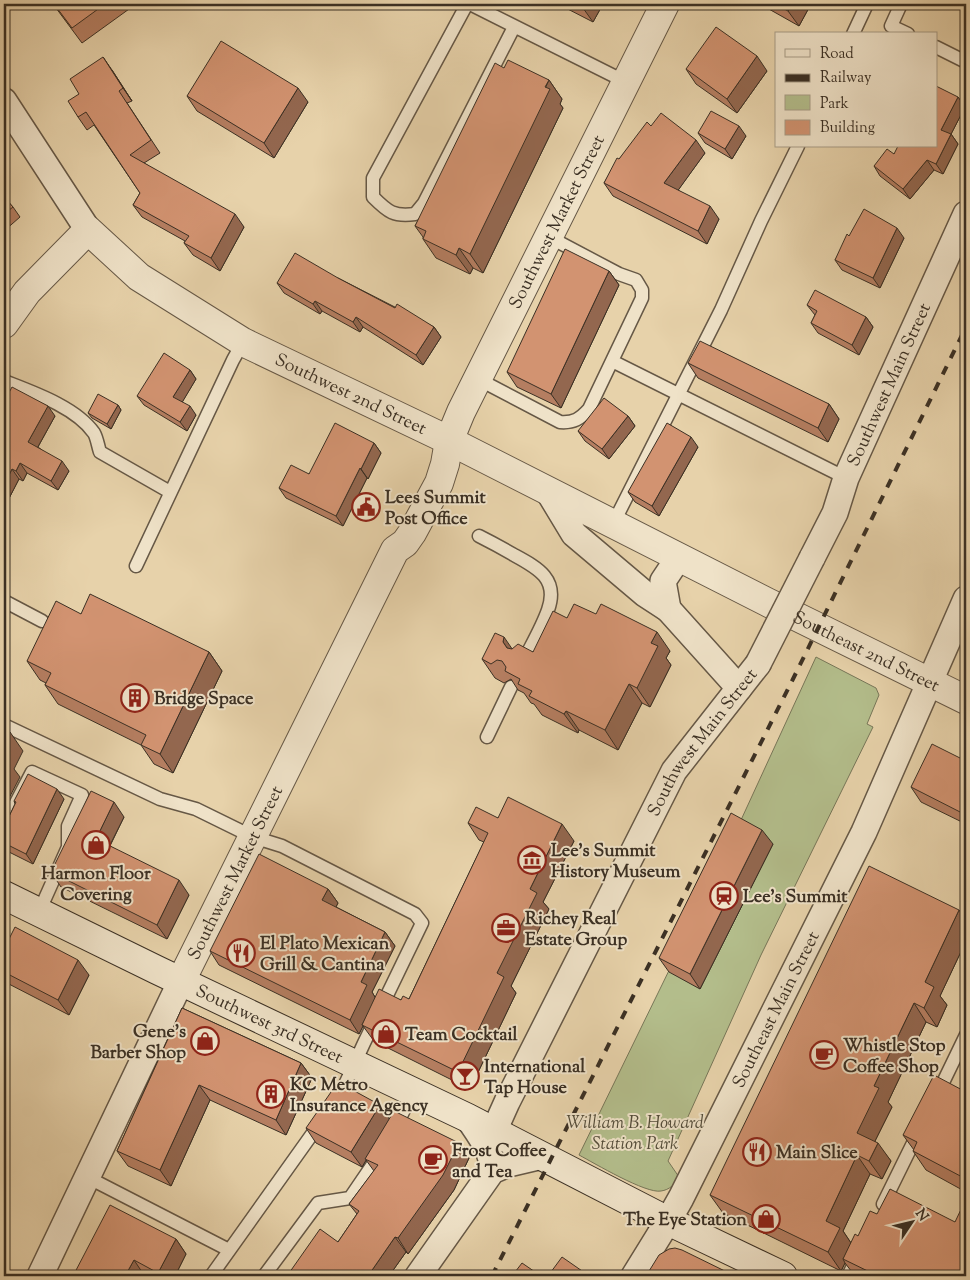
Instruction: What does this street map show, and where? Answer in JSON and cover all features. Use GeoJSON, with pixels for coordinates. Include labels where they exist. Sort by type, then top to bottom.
{"type":"FeatureCollection","features":[{"type":"Feature","properties":{"kind":"street","name":"Southwest Market Street"},"geometry":{"type":"LineString","coordinates":[[40,1276],[181,981],[395,550],[405,543],[412,533],[439,483],[449,441],[478,379],[665,4]]}},
{"type":"Feature","properties":{"kind":"street","name":"Southwest 2nd Street"},"geometry":{"type":"LineString","coordinates":[[4,101],[88,230],[139,276],[243,342],[449,441],[767,602]]}},
{"type":"Feature","properties":{"kind":"street","name":"Southwest Main Street"},"geometry":{"type":"LineString","coordinates":[[494,1131],[674,771],[758,664],[835,513],[846,478],[966,214]]}},
{"type":"Feature","properties":{"kind":"street"},"geometry":{"type":"LineString","coordinates":[[4,324],[27,292],[88,230]]}},
{"type":"Feature","properties":{"kind":"street"},"geometry":{"type":"LineString","coordinates":[[548,491],[574,534],[645,594],[668,609],[739,688]]}},
{"type":"Feature","properties":{"kind":"street"},"geometry":{"type":"LineString","coordinates":[[668,609],[663,581],[679,557]]}},
{"type":"Feature","properties":{"kind":"street","name":"Southeast Main Street"},"geometry":{"type":"LineString","coordinates":[[634,1276],[668,1221],[864,832],[966,599]]}},
{"type":"Feature","properties":{"kind":"street","name":"Southeast 2nd Street"},"geometry":{"type":"LineString","coordinates":[[767,602],[966,700]]}},
{"type":"Feature","properties":{"kind":"street","name":"Southwest 3rd Street"},"geometry":{"type":"LineString","coordinates":[[4,895],[468,1118],[668,1221],[783,1276]]}},
{"type":"Feature","properties":{"kind":"street"},"geometry":{"type":"LineString","coordinates":[[468,1118],[488,1153],[492,1172]]}},
{"type":"Feature","properties":{"kind":"street"},"geometry":{"type":"LineString","coordinates":[[418,1276],[492,1172],[508,1164],[542,1156]]}},
{"type":"Feature","properties":{"kind":"lane"},"geometry":{"type":"LineString","coordinates":[[514,27],[424,203],[415,214],[401,216],[385,209],[373,197],[373,178],[469,4],[626,82]]}},
{"type":"Feature","properties":{"kind":"lane"},"geometry":{"type":"LineString","coordinates":[[854,32],[867,4]]}},
{"type":"Feature","properties":{"kind":"lane"},"geometry":{"type":"LineString","coordinates":[[901,4],[891,26],[904,32]]}},
{"type":"Feature","properties":{"kind":"lane"},"geometry":{"type":"LineString","coordinates":[[938,49],[966,62]]}},
{"type":"Feature","properties":{"kind":"lane"},"geometry":{"type":"LineString","coordinates":[[613,524],[722,310],[761,221],[797,148]]}},
{"type":"Feature","properties":{"kind":"lane"},"geometry":{"type":"LineString","coordinates":[[478,379],[560,422],[568,423],[579,419],[589,409],[642,298],[642,290],[636,280],[618,274],[549,237]]}},
{"type":"Feature","properties":{"kind":"lane"},"geometry":{"type":"LineString","coordinates":[[136,566],[243,342]]}},
{"type":"Feature","properties":{"kind":"lane"},"geometry":{"type":"LineString","coordinates":[[612,361],[846,478]]}},
{"type":"Feature","properties":{"kind":"lane"},"geometry":{"type":"LineString","coordinates":[[4,382],[74,413],[94,434],[100,452],[170,492]]}},
{"type":"Feature","properties":{"kind":"lane"},"geometry":{"type":"LineString","coordinates":[[479,536],[536,567],[544,574],[549,583],[551,592],[548,611],[524,660]]}},
{"type":"Feature","properties":{"kind":"lane"},"geometry":{"type":"LineString","coordinates":[[4,601],[42,621]]}},
{"type":"Feature","properties":{"kind":"lane"},"geometry":{"type":"LineString","coordinates":[[487,737],[511,686]]}},
{"type":"Feature","properties":{"kind":"lane"},"geometry":{"type":"LineString","coordinates":[[4,725],[160,799],[196,809],[253,837],[290,850],[416,914],[422,923],[342,1091],[211,1276]]}},
{"type":"Feature","properties":{"kind":"lane"},"geometry":{"type":"LineString","coordinates":[[5,822],[32,772],[82,796],[68,826],[68,847],[39,912]]}},
{"type":"Feature","properties":{"kind":"lane"},"geometry":{"type":"LineString","coordinates":[[931,1107],[966,1035]]}},
{"type":"Feature","properties":{"kind":"lane"},"geometry":{"type":"LineString","coordinates":[[264,1276],[318,1203],[350,1198],[374,1164],[413,1092]]}},
{"type":"Feature","properties":{"kind":"lane"},"geometry":{"type":"LineString","coordinates":[[878,1214],[922,1124]]}},
{"type":"Feature","properties":{"kind":"lane"},"geometry":{"type":"LineString","coordinates":[[88,1177],[229,1250]]}},
{"type":"Feature","properties":{"kind":"lane"},"geometry":{"type":"LineString","coordinates":[[848,1276],[865,1240]]}},
{"type":"Feature","properties":{"kind":"green space","name":"William B. Howard Station Park"},"geometry":{"type":"Polygon","coordinates":[[[816,657],[876,688],[879,695],[867,724],[873,727],[761,955],[668,1161],[679,1177],[672,1186],[661,1191],[644,1188],[579,1155],[718,870],[816,657]]]}},
{"type":"Feature","properties":{"kind":"building"},"geometry":{"type":"Polygon","coordinates":[[[54,4],[105,4],[72,28],[54,4]]]}},
{"type":"Feature","properties":{"kind":"building"},"geometry":{"type":"Polygon","coordinates":[[[575,4],[585,4],[583,8],[575,4]]]}},
{"type":"Feature","properties":{"kind":"building"},"geometry":{"type":"Polygon","coordinates":[[[775,4],[793,4],[788,11],[775,4]]]}},
{"type":"Feature","properties":{"kind":"building"},"geometry":{"type":"Polygon","coordinates":[[[716,27],[757,56],[727,99],[686,69],[716,27]]]}},
{"type":"Feature","properties":{"kind":"building"},"geometry":{"type":"Polygon","coordinates":[[[221,41],[298,88],[264,143],[187,96],[221,41]]]}},
{"type":"Feature","properties":{"kind":"building"},"geometry":{"type":"Polygon","coordinates":[[[103,57],[123,88],[119,91],[151,140],[130,155],[235,214],[211,258],[184,243],[189,236],[133,205],[140,193],[86,112],[78,117],[68,101],[79,94],[70,79],[103,57]]]}},
{"type":"Feature","properties":{"kind":"building"},"geometry":{"type":"Polygon","coordinates":[[[508,60],[549,80],[545,87],[550,89],[470,254],[459,248],[456,255],[423,239],[426,231],[415,226],[495,63],[504,68],[508,60]]]}},
{"type":"Feature","properties":{"kind":"building"},"geometry":{"type":"Polygon","coordinates":[[[938,87],[958,97],[941,130],[951,134],[936,164],[927,160],[903,189],[874,166],[887,149],[894,154],[897,148],[938,148],[938,87]]]}},
{"type":"Feature","properties":{"kind":"building"},"geometry":{"type":"Polygon","coordinates":[[[711,111],[739,126],[725,149],[698,133],[711,111]]]}},
{"type":"Feature","properties":{"kind":"building"},"geometry":{"type":"Polygon","coordinates":[[[661,113],[696,140],[664,183],[710,206],[698,231],[604,183],[617,158],[619,159],[647,122],[651,126],[661,113]]]}},
{"type":"Feature","properties":{"kind":"building"},"geometry":{"type":"Polygon","coordinates":[[[4,197],[13,207],[4,214],[4,197]]]}},
{"type":"Feature","properties":{"kind":"building"},"geometry":{"type":"Polygon","coordinates":[[[864,209],[897,228],[873,278],[835,260],[847,234],[849,236],[864,209]]]}},
{"type":"Feature","properties":{"kind":"building"},"geometry":{"type":"Polygon","coordinates":[[[565,249],[609,271],[551,394],[507,372],[565,249]]]}},
{"type":"Feature","properties":{"kind":"building"},"geometry":{"type":"Polygon","coordinates":[[[295,253],[395,308],[397,304],[434,327],[416,355],[356,317],[353,322],[315,301],[313,304],[277,283],[295,253]]]}},
{"type":"Feature","properties":{"kind":"building"},"geometry":{"type":"Polygon","coordinates":[[[815,290],[866,317],[852,345],[811,323],[817,311],[807,305],[815,290]]]}},
{"type":"Feature","properties":{"kind":"building"},"geometry":{"type":"Polygon","coordinates":[[[700,341],[829,404],[818,428],[688,363],[700,341]]]}},
{"type":"Feature","properties":{"kind":"building"},"geometry":{"type":"Polygon","coordinates":[[[164,353],[190,370],[173,397],[190,406],[180,422],[137,396],[164,353]]]}},
{"type":"Feature","properties":{"kind":"building"},"geometry":{"type":"Polygon","coordinates":[[[12,387],[48,406],[28,442],[62,461],[51,481],[20,463],[16,471],[12,469],[4,485],[4,402],[12,387]]]}},
{"type":"Feature","properties":{"kind":"building"},"geometry":{"type":"Polygon","coordinates":[[[98,394],[118,405],[107,424],[88,413],[98,394]]]}},
{"type":"Feature","properties":{"kind":"building"},"geometry":{"type":"Polygon","coordinates":[[[604,398],[628,416],[602,449],[578,431],[604,398]]]}},
{"type":"Feature","properties":{"kind":"building"},"geometry":{"type":"Polygon","coordinates":[[[335,423],[374,443],[336,516],[279,488],[291,465],[309,474],[335,423]]]}},
{"type":"Feature","properties":{"kind":"building"},"geometry":{"type":"Polygon","coordinates":[[[667,423],[691,437],[652,506],[628,492],[667,423]]]}},
{"type":"Feature","properties":{"kind":"building","name":"Bridge Space"},"geometry":{"type":"Polygon","coordinates":[[[90,594],[209,652],[160,754],[141,745],[146,735],[45,685],[51,673],[27,661],[56,601],[81,614],[90,594]]]}},
{"type":"Feature","properties":{"kind":"building"},"geometry":{"type":"Polygon","coordinates":[[[574,604],[596,614],[601,604],[657,632],[651,643],[658,646],[637,688],[629,684],[605,730],[566,711],[564,714],[529,696],[532,691],[518,684],[520,679],[505,671],[506,667],[502,661],[497,660],[491,664],[482,659],[495,633],[504,637],[503,642],[507,648],[512,649],[518,644],[533,652],[553,611],[567,618],[574,604]]]}},
{"type":"Feature","properties":{"kind":"building"},"geometry":{"type":"Polygon","coordinates":[[[4,729],[10,732],[4,745],[4,729]]]}},
{"type":"Feature","properties":{"kind":"building"},"geometry":{"type":"Polygon","coordinates":[[[932,744],[966,761],[966,815],[911,787],[932,744]]]}},
{"type":"Feature","properties":{"kind":"building"},"geometry":{"type":"Polygon","coordinates":[[[28,774],[57,789],[26,854],[4,843],[4,827],[16,802],[14,801],[28,774]]]}},
{"type":"Feature","properties":{"kind":"building"},"geometry":{"type":"Polygon","coordinates":[[[91,791],[114,802],[96,839],[179,880],[157,925],[51,872],[91,791]]]}},
{"type":"Feature","properties":{"kind":"building"},"geometry":{"type":"Polygon","coordinates":[[[508,797],[562,824],[530,889],[537,893],[497,973],[504,977],[458,1072],[362,1025],[379,989],[401,1000],[403,996],[409,999],[488,833],[468,823],[476,807],[498,818],[508,797]]]}},
{"type":"Feature","properties":{"kind":"building"},"geometry":{"type":"Polygon","coordinates":[[[731,813],[762,830],[690,974],[659,958],[731,813]]]}},
{"type":"Feature","properties":{"kind":"building"},"geometry":{"type":"Polygon","coordinates":[[[259,854],[328,889],[322,900],[385,932],[361,982],[367,985],[350,1020],[210,951],[259,854]]]}},
{"type":"Feature","properties":{"kind":"building"},"geometry":{"type":"Polygon","coordinates":[[[869,866],[959,910],[925,982],[934,987],[924,1008],[914,1003],[874,1086],[879,1088],[857,1133],[878,1143],[869,1161],[857,1155],[826,1221],[840,1228],[828,1252],[710,1195],[869,866]]]}},
{"type":"Feature","properties":{"kind":"building"},"geometry":{"type":"Polygon","coordinates":[[[15,927],[78,960],[58,1000],[4,972],[4,949],[15,927]]]}},
{"type":"Feature","properties":{"kind":"building"},"geometry":{"type":"Polygon","coordinates":[[[182,1008],[301,1063],[276,1120],[199,1085],[160,1170],[117,1151],[182,1008]]]}},
{"type":"Feature","properties":{"kind":"building"},"geometry":{"type":"Polygon","coordinates":[[[934,1075],[966,1092],[966,1179],[913,1151],[917,1142],[903,1135],[934,1075]]]}},
{"type":"Feature","properties":{"kind":"building"},"geometry":{"type":"Polygon","coordinates":[[[338,1082],[380,1105],[351,1152],[306,1128],[338,1082]]]}},
{"type":"Feature","properties":{"kind":"building"},"geometry":{"type":"Polygon","coordinates":[[[394,1111],[459,1143],[443,1175],[398,1238],[395,1237],[368,1276],[287,1276],[320,1229],[338,1242],[359,1211],[349,1204],[378,1165],[365,1159],[394,1111]]]}},
{"type":"Feature","properties":{"kind":"building"},"geometry":{"type":"Polygon","coordinates":[[[890,1189],[955,1222],[966,1199],[966,1276],[878,1276],[843,1259],[855,1234],[858,1236],[870,1211],[877,1214],[890,1189]]]}},
{"type":"Feature","properties":{"kind":"building"},"geometry":{"type":"Polygon","coordinates":[[[110,1205],[176,1239],[158,1273],[134,1260],[125,1276],[73,1276],[110,1205]]]}},
{"type":"Feature","properties":{"kind":"building"},"geometry":{"type":"Polygon","coordinates":[[[675,1248],[735,1276],[646,1276],[659,1255],[675,1248]]]}},
{"type":"Feature","properties":{"kind":"building"},"geometry":{"type":"Polygon","coordinates":[[[562,1257],[585,1273],[583,1276],[548,1276],[562,1257]]]}},
{"type":"Feature","properties":{"kind":"building"},"geometry":{"type":"Polygon","coordinates":[[[522,1263],[541,1276],[512,1276],[522,1263]]]}},
{"type":"Feature","properties":{"kind":"railway"},"geometry":{"type":"LineString","coordinates":[[492,1276],[793,679],[966,327]]}},
{"type":"Feature","properties":{"kind":"place","name":"Lees Summit Post Office"},"geometry":{"type":"Point","coordinates":[366,507]}},
{"type":"Feature","properties":{"kind":"place","name":"Bridge Space"},"geometry":{"type":"Point","coordinates":[135,698]}},
{"type":"Feature","properties":{"kind":"place","name":"Harmon Floor Covering"},"geometry":{"type":"Point","coordinates":[96,845]}},
{"type":"Feature","properties":{"kind":"place","name":"Lee's Summit History Museum"},"geometry":{"type":"Point","coordinates":[532,860]}},
{"type":"Feature","properties":{"kind":"place","name":"Lee's Summit"},"geometry":{"type":"Point","coordinates":[724,896]}},
{"type":"Feature","properties":{"kind":"place","name":"Richey Real Estate Group"},"geometry":{"type":"Point","coordinates":[506,928]}},
{"type":"Feature","properties":{"kind":"place","name":"El Plato Mexican Grill & Cantina"},"geometry":{"type":"Point","coordinates":[241,953]}},
{"type":"Feature","properties":{"kind":"place","name":"Team Cocktail"},"geometry":{"type":"Point","coordinates":[386,1034]}},
{"type":"Feature","properties":{"kind":"place","name":"Gene's Barber Shop"},"geometry":{"type":"Point","coordinates":[205,1041]}},
{"type":"Feature","properties":{"kind":"place","name":"Whistle Stop Coffee Shop"},"geometry":{"type":"Point","coordinates":[824,1055]}},
{"type":"Feature","properties":{"kind":"place","name":"International Tap House"},"geometry":{"type":"Point","coordinates":[465,1076]}},
{"type":"Feature","properties":{"kind":"place","name":"KC Metro Insurance Agency"},"geometry":{"type":"Point","coordinates":[271,1094]}},
{"type":"Feature","properties":{"kind":"place","name":"Main Slice"},"geometry":{"type":"Point","coordinates":[757,1152]}},
{"type":"Feature","properties":{"kind":"place","name":"Frost Coffee and Tea"},"geometry":{"type":"Point","coordinates":[433,1160]}},
{"type":"Feature","properties":{"kind":"place","name":"The Eye Station"},"geometry":{"type":"Point","coordinates":[766,1219]}}]}
